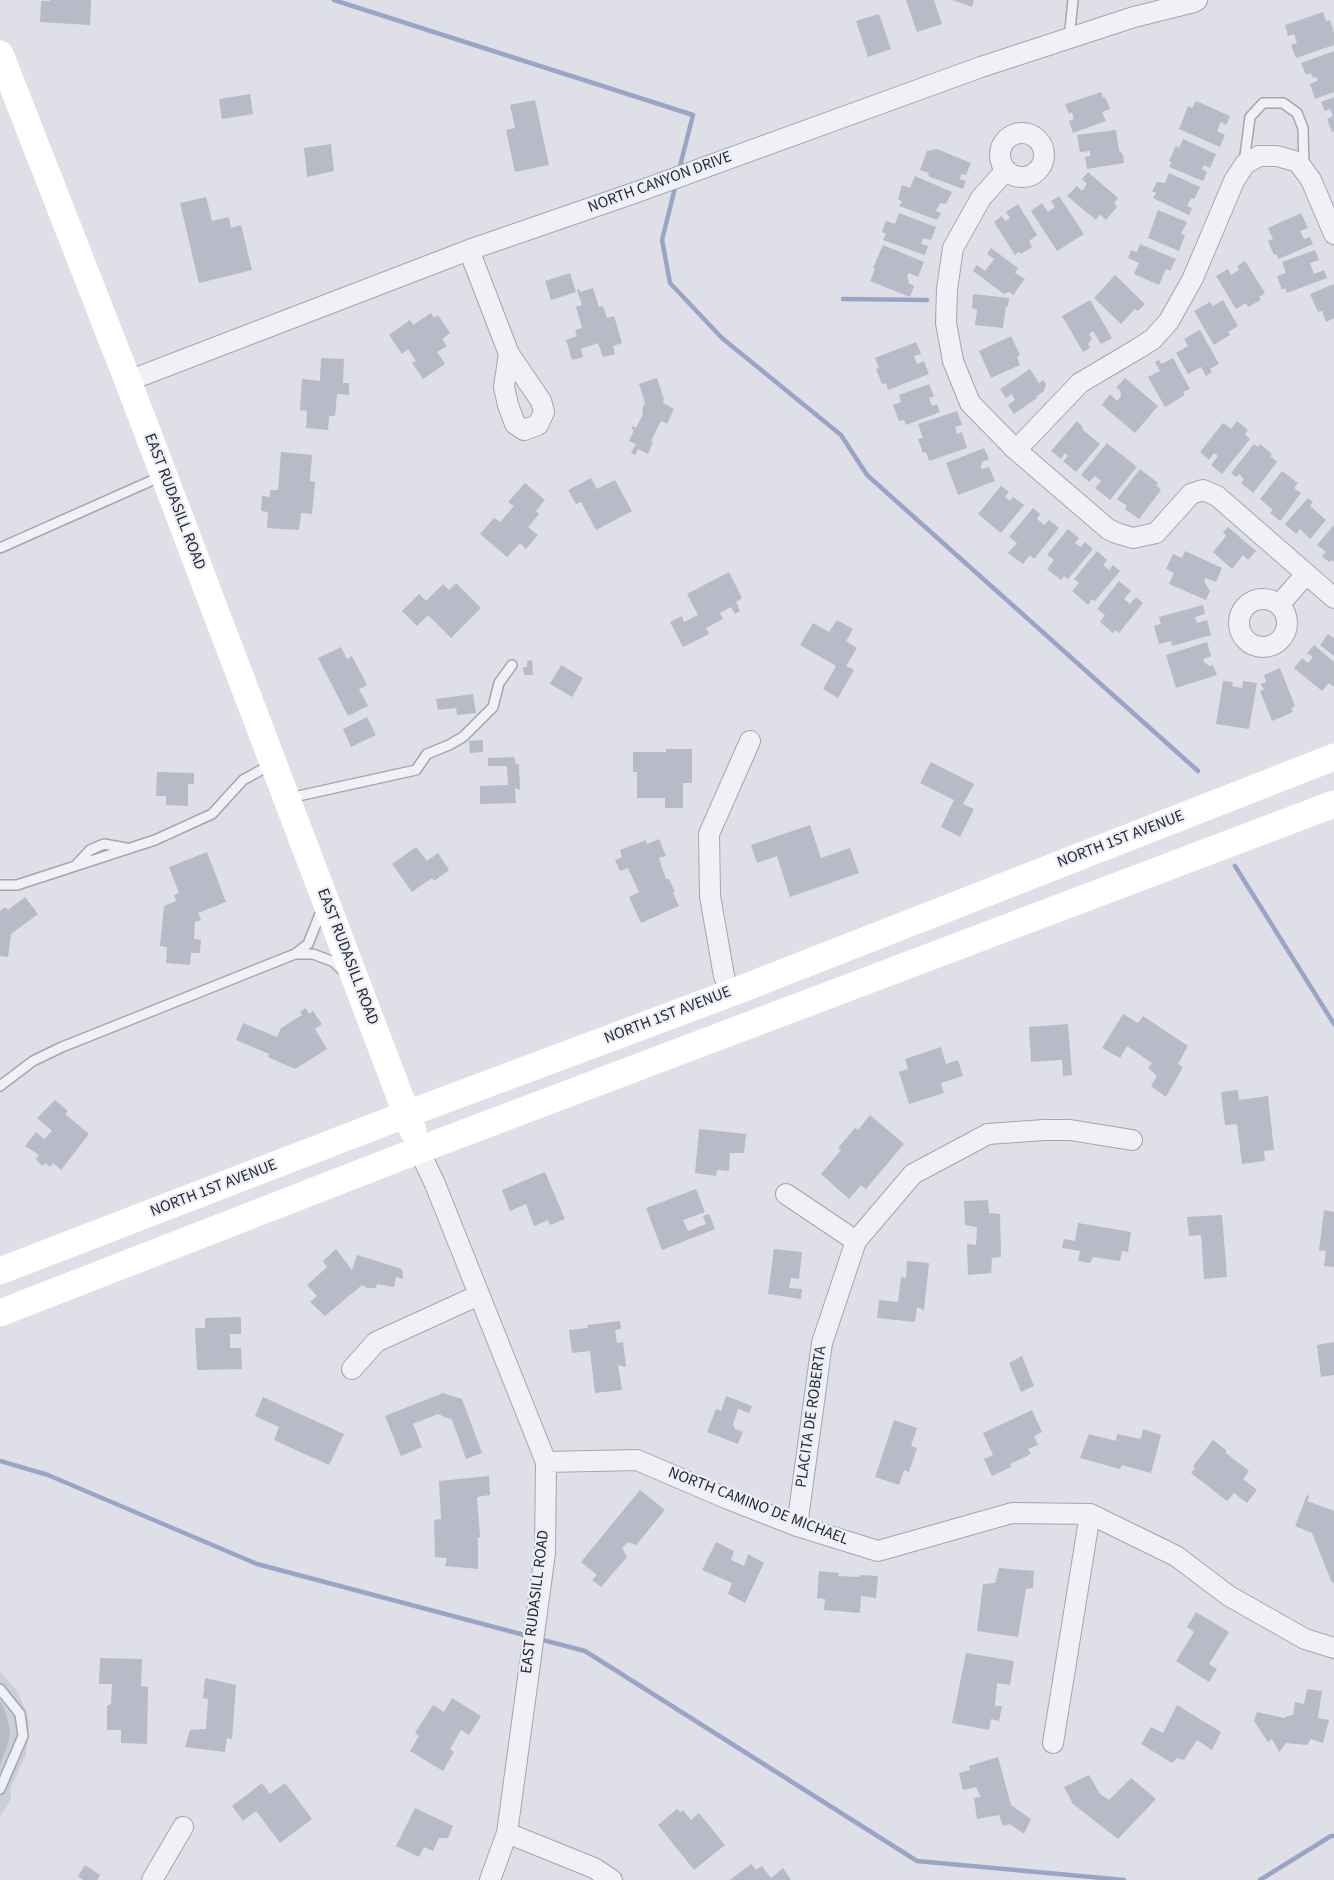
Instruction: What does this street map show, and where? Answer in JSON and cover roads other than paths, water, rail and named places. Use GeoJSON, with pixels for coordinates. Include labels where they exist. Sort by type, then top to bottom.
{"type":"FeatureCollection","features":[{"type":"Feature","properties":{"kind":"main road","name":"EAST RUDASILL ROAD"},"geometry":{"type":"LineString","coordinates":[[0,54],[128,381],[419,1150]]}},
{"type":"Feature","properties":{"kind":"main road","name":"NORTH 1ST AVENUE"},"geometry":{"type":"LineString","coordinates":[[0,1271],[407,1114],[731,993],[1334,757]]}},
{"type":"Feature","properties":{"kind":"main road"},"geometry":{"type":"LineString","coordinates":[[0,1312],[419,1150],[1334,804]]}},
{"type":"Feature","properties":{"kind":"street","name":"NORTH CANYON DRIVE"},"geometry":{"type":"LineString","coordinates":[[128,381],[469,250],[637,192],[981,67],[1134,17],[1197,0]]}},
{"type":"Feature","properties":{"kind":"street"},"geometry":{"type":"LineString","coordinates":[[1016,450],[1080,383],[1153,339],[1169,321],[1193,278],[1234,181],[1244,166],[1259,156],[1276,156],[1298,162],[1311,180],[1334,234]]}},
{"type":"Feature","properties":{"kind":"street"},"geometry":{"type":"LineString","coordinates":[[1006,170],[981,198],[953,248],[947,289],[946,323],[953,361],[970,403],[1016,450],[1108,529],[1133,538],[1156,533],[1191,494],[1203,490],[1217,496],[1334,598]]}},
{"type":"Feature","properties":{"kind":"street"},"geometry":{"type":"LineString","coordinates":[[469,250],[509,354]]}},
{"type":"Feature","properties":{"kind":"street"},"geometry":{"type":"LineString","coordinates":[[1279,605],[1306,574]]}},
{"type":"Feature","properties":{"kind":"street"},"geometry":{"type":"LineString","coordinates":[[731,993],[724,976],[710,896],[709,834],[750,741]]}},
{"type":"Feature","properties":{"kind":"street","name":"PLACITA DE ROBERTA"},"geometry":{"type":"LineString","coordinates":[[797,1526],[822,1343],[856,1241],[913,1174],[988,1134],[1070,1130],[1132,1140]]}},
{"type":"Feature","properties":{"kind":"street","name":"EAST RUDASILL ROAD"},"geometry":{"type":"LineString","coordinates":[[419,1150],[435,1184],[546,1462],[545,1553],[507,1833],[490,1880]]}},
{"type":"Feature","properties":{"kind":"street"},"geometry":{"type":"LineString","coordinates":[[786,1194],[856,1241]]}},
{"type":"Feature","properties":{"kind":"street"},"geometry":{"type":"LineString","coordinates":[[352,1369],[376,1342],[479,1294]]}},
{"type":"Feature","properties":{"kind":"street","name":"NORTH CAMINO DE MICHAEL"},"geometry":{"type":"LineString","coordinates":[[546,1462],[638,1460],[797,1526],[878,1551],[1012,1514],[1090,1514],[1176,1556],[1229,1596],[1305,1639],[1334,1648]]}},
{"type":"Feature","properties":{"kind":"street"},"geometry":{"type":"LineString","coordinates":[[1053,1743],[1090,1514]]}},
{"type":"Feature","properties":{"kind":"street"},"geometry":{"type":"LineString","coordinates":[[152,1880],[183,1827]]}},
{"type":"Feature","properties":{"kind":"street"},"geometry":{"type":"LineString","coordinates":[[507,1833],[594,1868],[612,1880]]}},
{"type":"Feature","properties":{"kind":"lane"},"geometry":{"type":"LineString","coordinates":[[1069,39],[1073,0]]}},
{"type":"Feature","properties":{"kind":"lane"},"geometry":{"type":"LineString","coordinates":[[1244,166],[1250,117],[1263,103],[1283,103],[1297,113],[1303,128],[1305,172]]}},
{"type":"Feature","properties":{"kind":"lane"},"geometry":{"type":"LineString","coordinates":[[0,548],[164,476]]}},
{"type":"Feature","properties":{"kind":"lane"},"geometry":{"type":"LineString","coordinates":[[287,798],[416,770],[427,754],[463,737],[493,707],[499,683],[512,665]]}},
{"type":"Feature","properties":{"kind":"lane"},"geometry":{"type":"LineString","coordinates":[[0,885],[17,885],[155,840],[212,814],[243,780],[274,763]]}},
{"type":"Feature","properties":{"kind":"lane"},"geometry":{"type":"LineString","coordinates":[[0,1086],[33,1061],[62,1047],[295,954],[308,944],[322,910],[322,891]]}},
{"type":"Feature","properties":{"kind":"lane"},"geometry":{"type":"LineString","coordinates":[[295,954],[313,954],[334,962],[359,987]]}},
{"type":"Feature","properties":{"kind":"lane"},"geometry":{"type":"LineString","coordinates":[[0,1689],[20,1714],[23,1736],[0,1789]]}},
{"type":"Feature","properties":{"kind":"waterway"},"geometry":{"type":"LineString","coordinates":[[334,0],[693,115],[679,170]]}},
{"type":"Feature","properties":{"kind":"waterway"},"geometry":{"type":"LineString","coordinates":[[676,184],[662,240],[670,283],[722,338],[841,435],[867,475],[1198,771]]}},
{"type":"Feature","properties":{"kind":"waterway"},"geometry":{"type":"LineString","coordinates":[[843,299],[927,300]]}},
{"type":"Feature","properties":{"kind":"waterway"},"geometry":{"type":"LineString","coordinates":[[1235,866],[1334,1024]]}},
{"type":"Feature","properties":{"kind":"waterway"},"geometry":{"type":"LineString","coordinates":[[0,1461],[48,1475],[257,1564],[528,1636]]}},
{"type":"Feature","properties":{"kind":"waterway"},"geometry":{"type":"LineString","coordinates":[[539,1639],[585,1651],[917,1861],[1124,1880]]}},
{"type":"Feature","properties":{"kind":"waterway"},"geometry":{"type":"LineString","coordinates":[[1260,1880],[1334,1836]]}}]}
